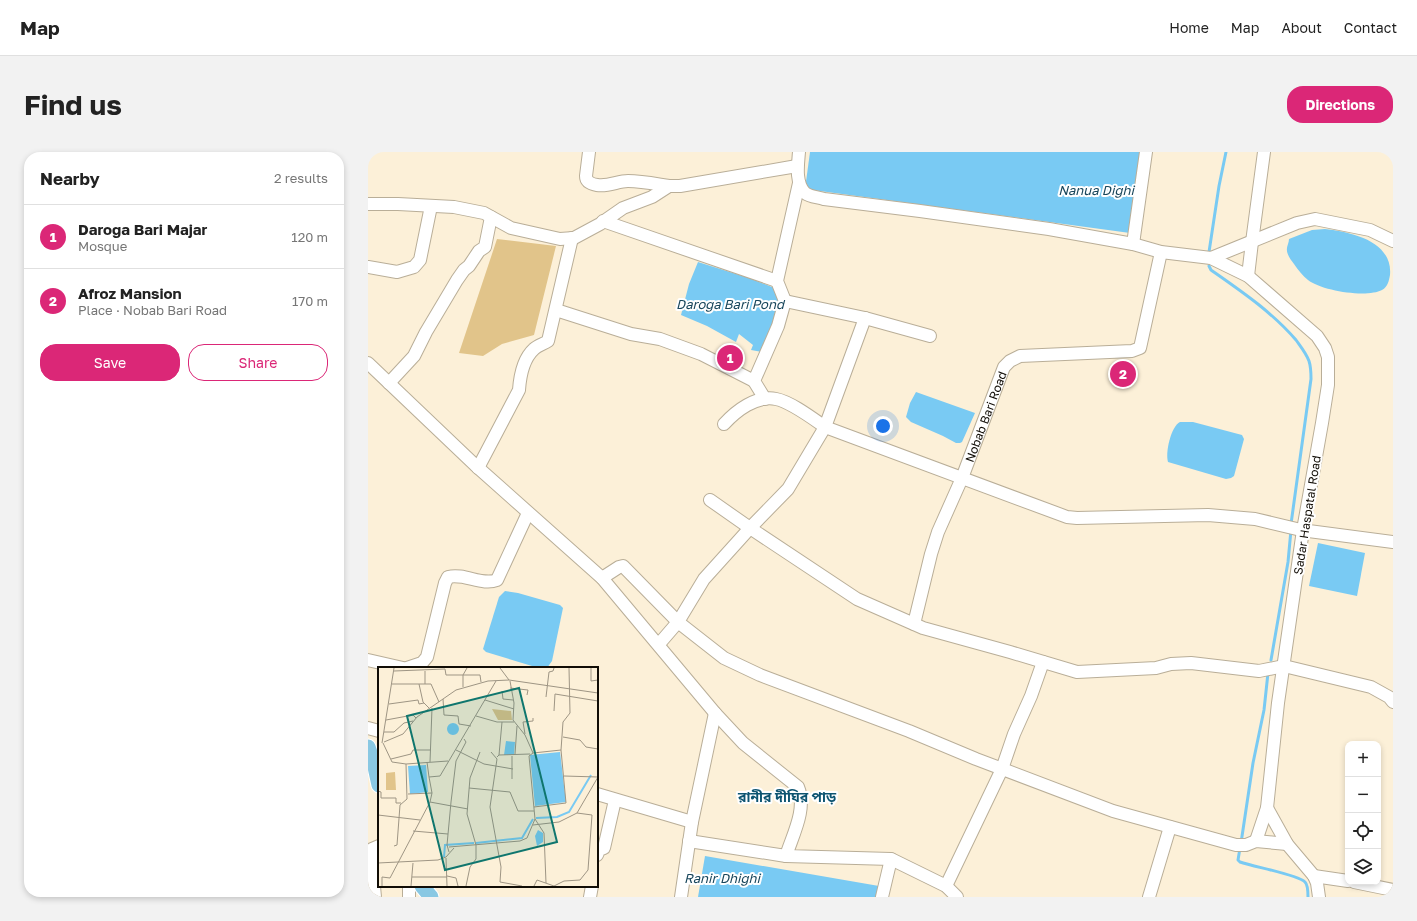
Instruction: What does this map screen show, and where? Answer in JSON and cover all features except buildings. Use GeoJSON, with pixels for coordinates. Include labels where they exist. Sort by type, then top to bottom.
{"type":"FeatureCollection","features":[{"type":"Feature","properties":{"kind":"main road"},"geometry":{"type":"LineString","coordinates":[[368,747],[375,766],[378,780]]}},
{"type":"Feature","properties":{"kind":"main road"},"geometry":{"type":"LineString","coordinates":[[423,887],[431,897]]}},
{"type":"Feature","properties":{"kind":"street"},"geometry":{"type":"LineString","coordinates":[[589,152],[586,180],[588,182],[603,186],[627,180],[669,186],[680,186],[797,166]]}},
{"type":"Feature","properties":{"kind":"street"},"geometry":{"type":"LineString","coordinates":[[754,381],[778,326],[785,301],[777,281],[799,183],[797,166],[799,152]]}},
{"type":"Feature","properties":{"kind":"street"},"geometry":{"type":"LineString","coordinates":[[1133,244],[1146,152]]}},
{"type":"Feature","properties":{"kind":"street"},"geometry":{"type":"LineString","coordinates":[[1248,276],[1264,152]]}},
{"type":"Feature","properties":{"kind":"street"},"geometry":{"type":"LineString","coordinates":[[799,183],[804,192],[824,199],[958,216],[1133,244],[1161,252],[1210,258],[1297,223],[1314,219],[1370,230],[1393,241]]}},
{"type":"Feature","properties":{"kind":"street"},"geometry":{"type":"LineString","coordinates":[[368,204],[454,206],[484,213],[511,228],[560,239],[572,238],[623,208],[652,196],[669,186]]}},
{"type":"Feature","properties":{"kind":"street"},"geometry":{"type":"LineString","coordinates":[[368,267],[397,272],[414,267],[420,260],[431,206]]}},
{"type":"Feature","properties":{"kind":"street"},"geometry":{"type":"LineString","coordinates":[[389,384],[414,356],[426,332],[457,280],[479,251],[485,247],[491,217]]}},
{"type":"Feature","properties":{"kind":"street"},"geometry":{"type":"LineString","coordinates":[[603,221],[777,281]]}},
{"type":"Feature","properties":{"kind":"street"},"geometry":{"type":"LineString","coordinates":[[478,468],[519,390],[520,378],[526,361],[534,349],[548,341],[572,238]]}},
{"type":"Feature","properties":{"kind":"street","name":"Nobab Bari Road"},"geometry":{"type":"LineString","coordinates":[[914,624],[931,554],[938,532],[962,478],[1004,368],[1010,361],[1020,356],[1132,352],[1140,348],[1161,252]]}},
{"type":"Feature","properties":{"kind":"street","name":"Sadar Haspatal Road"},"geometry":{"type":"LineString","coordinates":[[1210,258],[1248,276],[1317,336],[1325,348],[1328,357],[1328,385],[1302,530],[1278,702],[1267,808],[1246,844]]}},
{"type":"Feature","properties":{"kind":"street"},"geometry":{"type":"LineString","coordinates":[[785,301],[865,318],[930,336]]}},
{"type":"Feature","properties":{"kind":"street"},"geometry":{"type":"LineString","coordinates":[[556,310],[631,334],[660,339],[701,354],[754,381],[765,399]]}},
{"type":"Feature","properties":{"kind":"street"},"geometry":{"type":"LineString","coordinates":[[659,644],[678,622],[704,579],[788,489],[825,427],[865,318]]}},
{"type":"Feature","properties":{"kind":"street"},"geometry":{"type":"LineString","coordinates":[[368,363],[478,468],[602,578],[659,644],[715,713],[743,743],[798,787],[801,795],[801,811],[786,856]]}},
{"type":"Feature","properties":{"kind":"street"},"geometry":{"type":"LineString","coordinates":[[724,424],[746,406],[765,399],[776,399],[793,407],[825,427],[1067,517],[1208,515],[1255,519],[1302,530],[1393,542]]}},
{"type":"Feature","properties":{"kind":"street"},"geometry":{"type":"LineString","coordinates":[[710,500],[857,598],[923,628],[1077,672],[1156,668],[1171,664],[1192,663],[1259,672],[1284,666],[1371,687],[1389,697],[1393,702]]}},
{"type":"Feature","properties":{"kind":"street"},"geometry":{"type":"LineString","coordinates":[[410,667],[422,663],[426,657],[445,583],[448,577],[456,575],[491,582],[497,580],[528,513]]}},
{"type":"Feature","properties":{"kind":"street"},"geometry":{"type":"LineString","coordinates":[[602,578],[623,566],[678,622],[724,658],[760,675],[909,730],[1002,769],[1114,811],[1170,827],[1246,844],[1287,844]]}},
{"type":"Feature","properties":{"kind":"street"},"geometry":{"type":"LineString","coordinates":[[368,660],[399,667]]}},
{"type":"Feature","properties":{"kind":"street"},"geometry":{"type":"LineString","coordinates":[[946,886],[1002,769],[1014,734],[1031,696],[1043,662]]}},
{"type":"Feature","properties":{"kind":"street"},"geometry":{"type":"LineString","coordinates":[[681,897],[692,822],[715,713]]}},
{"type":"Feature","properties":{"kind":"street"},"geometry":{"type":"LineString","coordinates":[[368,728],[378,731]]}},
{"type":"Feature","properties":{"kind":"street"},"geometry":{"type":"LineString","coordinates":[[598,794],[692,822]]}},
{"type":"Feature","properties":{"kind":"street"},"geometry":{"type":"LineString","coordinates":[[598,852],[599,850],[604,848],[615,800]]}},
{"type":"Feature","properties":{"kind":"street"},"geometry":{"type":"LineString","coordinates":[[1267,808],[1287,844],[1314,876],[1317,883],[1319,897]]}},
{"type":"Feature","properties":{"kind":"street"},"geometry":{"type":"LineString","coordinates":[[1149,897],[1170,827]]}},
{"type":"Feature","properties":{"kind":"street"},"geometry":{"type":"LineString","coordinates":[[689,841],[786,856],[891,859],[946,886],[957,897]]}},
{"type":"Feature","properties":{"kind":"street"},"geometry":{"type":"LineString","coordinates":[[375,897],[371,855],[372,849],[378,846]]}},
{"type":"Feature","properties":{"kind":"street"},"geometry":{"type":"LineString","coordinates":[[882,897],[891,859]]}},
{"type":"Feature","properties":{"kind":"street"},"geometry":{"type":"LineString","coordinates":[[1314,876],[1345,881]]}},
{"type":"Feature","properties":{"kind":"street"},"geometry":{"type":"LineString","coordinates":[[1369,885],[1393,890]]}},
{"type":"Feature","properties":{"kind":"street"},"geometry":{"type":"LineString","coordinates":[[590,897],[592,887]]}},
{"type":"Feature","properties":{"kind":"shaded area"},"geometry":{"type":"Polygon","coordinates":[[[497,239],[556,246],[534,335],[502,344],[483,356],[459,353],[497,239]]]}},
{"type":"Feature","properties":{"kind":"water","name":"Nanua Dighi"},"geometry":{"type":"Polygon","coordinates":[[[810,152],[1141,152],[1130,233],[805,189],[810,152]]]}},
{"type":"Feature","properties":{"kind":"water"},"geometry":{"type":"Polygon","coordinates":[[[1325,229],[1358,236],[1378,246],[1385,254],[1389,263],[1390,275],[1386,287],[1375,292],[1345,292],[1323,287],[1304,277],[1288,255],[1287,248],[1289,239],[1312,230],[1325,229]]]}},
{"type":"Feature","properties":{"kind":"water","name":"Daroga Bari Pond"},"geometry":{"type":"Polygon","coordinates":[[[698,262],[749,278],[777,289],[781,298],[762,352],[751,350],[753,345],[739,334],[736,342],[707,326],[681,315],[689,284],[698,262]]]}},
{"type":"Feature","properties":{"kind":"water"},"geometry":{"type":"Polygon","coordinates":[[[916,392],[975,413],[962,442],[956,443],[911,422],[906,417],[910,403],[916,392]]]}},
{"type":"Feature","properties":{"kind":"water"},"geometry":{"type":"Polygon","coordinates":[[[1180,422],[1193,422],[1242,435],[1244,439],[1234,476],[1226,479],[1168,462],[1167,453],[1171,434],[1180,422]]]}},
{"type":"Feature","properties":{"kind":"water"},"geometry":{"type":"Polygon","coordinates":[[[1318,543],[1365,553],[1357,596],[1309,586],[1318,543]]]}},
{"type":"Feature","properties":{"kind":"water"},"geometry":{"type":"Polygon","coordinates":[[[505,591],[518,593],[560,605],[563,608],[552,661],[548,667],[532,666],[486,652],[483,649],[499,597],[505,591]]]}},
{"type":"Feature","properties":{"kind":"water","name":"Ranir Dhighi"},"geometry":{"type":"Polygon","coordinates":[[[705,856],[879,886],[877,897],[698,897],[705,856]]]}},
{"type":"Feature","properties":{"kind":"waterway"},"geometry":{"type":"LineString","coordinates":[[1209,252],[1219,186],[1226,152]]}},
{"type":"Feature","properties":{"kind":"waterway"},"geometry":{"type":"LineString","coordinates":[[1209,266],[1211,270],[1256,302],[1277,320],[1296,340],[1309,361],[1311,368],[1311,379],[1291,524]]}},
{"type":"Feature","properties":{"kind":"waterway"},"geometry":{"type":"LineString","coordinates":[[1271,660],[1288,562],[1291,530]]}},
{"type":"Feature","properties":{"kind":"waterway"},"geometry":{"type":"LineString","coordinates":[[1241,843],[1253,763],[1264,710],[1268,673]]}},
{"type":"Feature","properties":{"kind":"waterway"},"geometry":{"type":"LineString","coordinates":[[1240,848],[1238,860],[1240,862],[1284,873],[1300,879],[1307,885],[1308,897]]}},
{"type":"Feature","properties":{"kind":"place","name":"Daroga Bari Majar"},"geometry":{"type":"Point","coordinates":[730,358]}},
{"type":"Feature","properties":{"kind":"place","name":"Afroz Mansion"},"geometry":{"type":"Point","coordinates":[1123,374]}},
{"type":"Feature","properties":{"kind":"district","name":"রানীর দীঘির পাড়"},"geometry":{"type":"Point","coordinates":[787,796]}}]}
